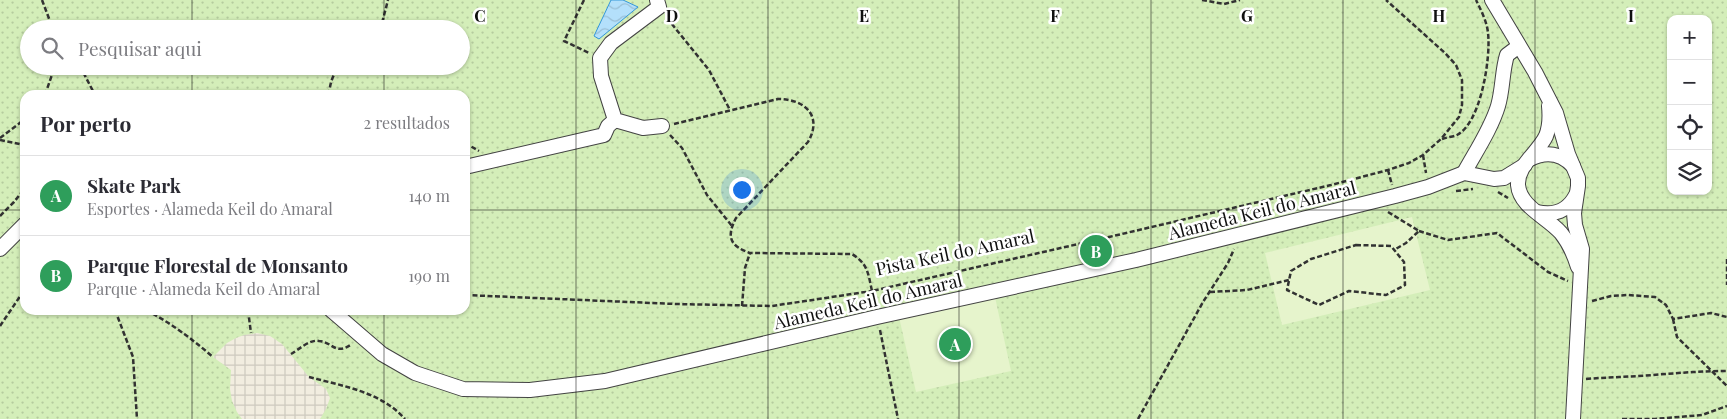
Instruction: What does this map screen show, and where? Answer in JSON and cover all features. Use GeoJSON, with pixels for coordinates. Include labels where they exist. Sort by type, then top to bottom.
{"type":"FeatureCollection","features":[{"type":"Feature","properties":{"kind":"street"},"geometry":{"type":"LineString","coordinates":[[1492,0],[1520,46],[1556,114],[1568,154],[1576,171],[1578,186],[1574,213],[1575,225],[1582,249],[1576,276]]}},
{"type":"Feature","properties":{"kind":"street"},"geometry":{"type":"LineString","coordinates":[[615,120],[601,76],[600,58],[611,43],[658,4]]}},
{"type":"Feature","properties":{"kind":"street"},"geometry":{"type":"LineString","coordinates":[[1520,46],[1507,55],[1503,87],[1498,107],[1464,173],[1494,179],[1504,178],[1544,154],[1559,156],[1572,164],[1576,171]]}},
{"type":"Feature","properties":{"kind":"street"},"geometry":{"type":"LineString","coordinates":[[1548,98],[1550,115],[1548,131],[1518,179],[1520,195],[1530,208],[1551,223],[1568,243],[1576,276],[1580,301],[1573,419]]}},
{"type":"Feature","properties":{"kind":"street"},"geometry":{"type":"LineString","coordinates":[[615,120],[643,128],[662,126]]}},
{"type":"Feature","properties":{"kind":"street"},"geometry":{"type":"LineString","coordinates":[[470,166],[604,135],[608,126],[615,120]]}},
{"type":"Feature","properties":{"kind":"street","name":"Alameda Keil do Amaral"},"geometry":{"type":"LineString","coordinates":[[337,315],[382,354],[398,364],[432,380],[463,389],[530,390],[604,381],[877,317],[1239,236],[1428,187],[1464,173]]}},
{"type":"Feature","properties":{"kind":"street"},"geometry":{"type":"LineString","coordinates":[[1537,212],[1545,214],[1561,211],[1568,207],[1577,194]]}},
{"type":"Feature","properties":{"kind":"street"},"geometry":{"type":"LineString","coordinates":[[0,250],[20,229]]}},
{"type":"Feature","properties":{"kind":"path"},"geometry":{"type":"LineString","coordinates":[[42,0],[50,20]]}},
{"type":"Feature","properties":{"kind":"path"},"geometry":{"type":"LineString","coordinates":[[383,20],[388,0]]}},
{"type":"Feature","properties":{"kind":"path"},"geometry":{"type":"LineString","coordinates":[[584,0],[564,41],[600,58]]}},
{"type":"Feature","properties":{"kind":"path"},"geometry":{"type":"LineString","coordinates":[[1202,0],[1224,4],[1240,0]]}},
{"type":"Feature","properties":{"kind":"path"},"geometry":{"type":"LineString","coordinates":[[1386,0],[1391,2],[1445,53],[1456,65],[1462,80],[1462,105],[1458,117],[1441,139]]}},
{"type":"Feature","properties":{"kind":"path"},"geometry":{"type":"LineString","coordinates":[[1441,139],[1458,135],[1469,124],[1480,99],[1489,52],[1488,31],[1476,0]]}},
{"type":"Feature","properties":{"kind":"path"},"geometry":{"type":"LineString","coordinates":[[658,4],[709,70],[730,110]]}},
{"type":"Feature","properties":{"kind":"path"},"geometry":{"type":"LineString","coordinates":[[47,90],[52,75]]}},
{"type":"Feature","properties":{"kind":"path"},"geometry":{"type":"LineString","coordinates":[[85,75],[92,90]]}},
{"type":"Feature","properties":{"kind":"path"},"geometry":{"type":"LineString","coordinates":[[329,90],[334,75]]}},
{"type":"Feature","properties":{"kind":"path"},"geometry":{"type":"LineString","coordinates":[[732,226],[707,195],[682,148],[662,126],[778,99],[790,99],[801,103],[809,110],[813,119],[812,135],[808,142],[736,218],[730,232],[731,240],[741,250],[750,253],[745,268],[742,306]]}},
{"type":"Feature","properties":{"kind":"path"},"geometry":{"type":"LineString","coordinates":[[0,139],[20,123]]}},
{"type":"Feature","properties":{"kind":"path"},"geometry":{"type":"LineString","coordinates":[[0,139],[20,143]]}},
{"type":"Feature","properties":{"kind":"path","name":"Pista Keil do Amaral"},"geometry":{"type":"LineString","coordinates":[[750,253],[852,254],[861,259],[868,269],[872,291],[1109,239],[1388,170],[1422,155],[1441,139]]}},
{"type":"Feature","properties":{"kind":"path"},"geometry":{"type":"LineString","coordinates":[[1454,192],[1481,188]]}},
{"type":"Feature","properties":{"kind":"path"},"geometry":{"type":"LineString","coordinates":[[1491,189],[1500,192],[1514,204]]}},
{"type":"Feature","properties":{"kind":"path"},"geometry":{"type":"LineString","coordinates":[[0,216],[20,194]]}},
{"type":"Feature","properties":{"kind":"path"},"geometry":{"type":"LineString","coordinates":[[1372,202],[1419,231],[1448,240],[1497,233],[1548,272],[1572,283],[1576,276]]}},
{"type":"Feature","properties":{"kind":"path"},"geometry":{"type":"LineString","coordinates":[[1394,250],[1406,243],[1419,231]]}},
{"type":"Feature","properties":{"kind":"path"},"geometry":{"type":"LineString","coordinates":[[1138,419],[1209,292],[1228,263],[1239,236]]}},
{"type":"Feature","properties":{"kind":"path"},"geometry":{"type":"LineString","coordinates":[[1356,245],[1391,246],[1394,250],[1404,262],[1405,285],[1386,295],[1349,292],[1320,305],[1288,290],[1291,270],[1311,259],[1356,245]]}},
{"type":"Feature","properties":{"kind":"path"},"geometry":{"type":"LineString","coordinates":[[1727,259],[1727,285]]}},
{"type":"Feature","properties":{"kind":"path"},"geometry":{"type":"LineString","coordinates":[[1209,292],[1247,290],[1289,280]]}},
{"type":"Feature","properties":{"kind":"path"},"geometry":{"type":"LineString","coordinates":[[470,295],[772,306],[872,291]]}},
{"type":"Feature","properties":{"kind":"path"},"geometry":{"type":"LineString","coordinates":[[1580,301],[1593,302],[1611,296],[1628,295],[1655,297],[1666,305],[1673,319],[1677,337],[1727,386]]}},
{"type":"Feature","properties":{"kind":"path"},"geometry":{"type":"LineString","coordinates":[[0,326],[20,296]]}},
{"type":"Feature","properties":{"kind":"path"},"geometry":{"type":"LineString","coordinates":[[1673,319],[1710,313],[1727,317]]}},
{"type":"Feature","properties":{"kind":"path"},"geometry":{"type":"LineString","coordinates":[[117,315],[133,358],[137,419]]}},
{"type":"Feature","properties":{"kind":"path"},"geometry":{"type":"LineString","coordinates":[[155,315],[190,338],[213,358]]}},
{"type":"Feature","properties":{"kind":"path"},"geometry":{"type":"LineString","coordinates":[[249,315],[251,333]]}},
{"type":"Feature","properties":{"kind":"path"},"geometry":{"type":"LineString","coordinates":[[877,317],[898,419]]}},
{"type":"Feature","properties":{"kind":"path"},"geometry":{"type":"LineString","coordinates":[[291,354],[312,341],[318,340],[330,346],[343,349],[360,336]]}},
{"type":"Feature","properties":{"kind":"path"},"geometry":{"type":"LineString","coordinates":[[1575,381],[1615,376],[1727,371]]}},
{"type":"Feature","properties":{"kind":"path"},"geometry":{"type":"LineString","coordinates":[[309,377],[363,391],[396,409],[405,419]]}},
{"type":"Feature","properties":{"kind":"path"},"geometry":{"type":"LineString","coordinates":[[1622,419],[1655,419],[1702,415],[1727,406]]}},
{"type":"Feature","properties":{"kind":"path"},"geometry":{"type":"LineString","coordinates":[[1701,419],[1702,415]]}},
{"type":"Feature","properties":{"kind":"green space"},"geometry":{"type":"Polygon","coordinates":[[[0,0],[1727,0],[1727,419],[0,419],[0,0]]]}},
{"type":"Feature","properties":{"kind":"green space"},"geometry":{"type":"Polygon","coordinates":[[[1412,217],[1430,290],[1282,325],[1265,253],[1412,217]]]}},
{"type":"Feature","properties":{"kind":"green space"},"geometry":{"type":"Polygon","coordinates":[[[995,297],[1011,371],[916,392],[899,317],[995,297]]]}},
{"type":"Feature","properties":{"kind":"shaded area"},"geometry":{"type":"Polygon","coordinates":[[[257,333],[270,336],[282,344],[309,377],[326,389],[330,398],[320,419],[242,419],[232,401],[230,389],[231,370],[213,357],[227,343],[236,338],[257,333]]]}},
{"type":"Feature","properties":{"kind":"water"},"geometry":{"type":"Polygon","coordinates":[[[611,0],[623,0],[638,7],[599,39],[594,36],[611,0]]]}},
{"type":"Feature","properties":{"kind":"place","name":"Parque Florestal de Monsanto"},"geometry":{"type":"Point","coordinates":[1096,251]}},
{"type":"Feature","properties":{"kind":"place","name":"Skate Park"},"geometry":{"type":"Point","coordinates":[955,344]}}]}
